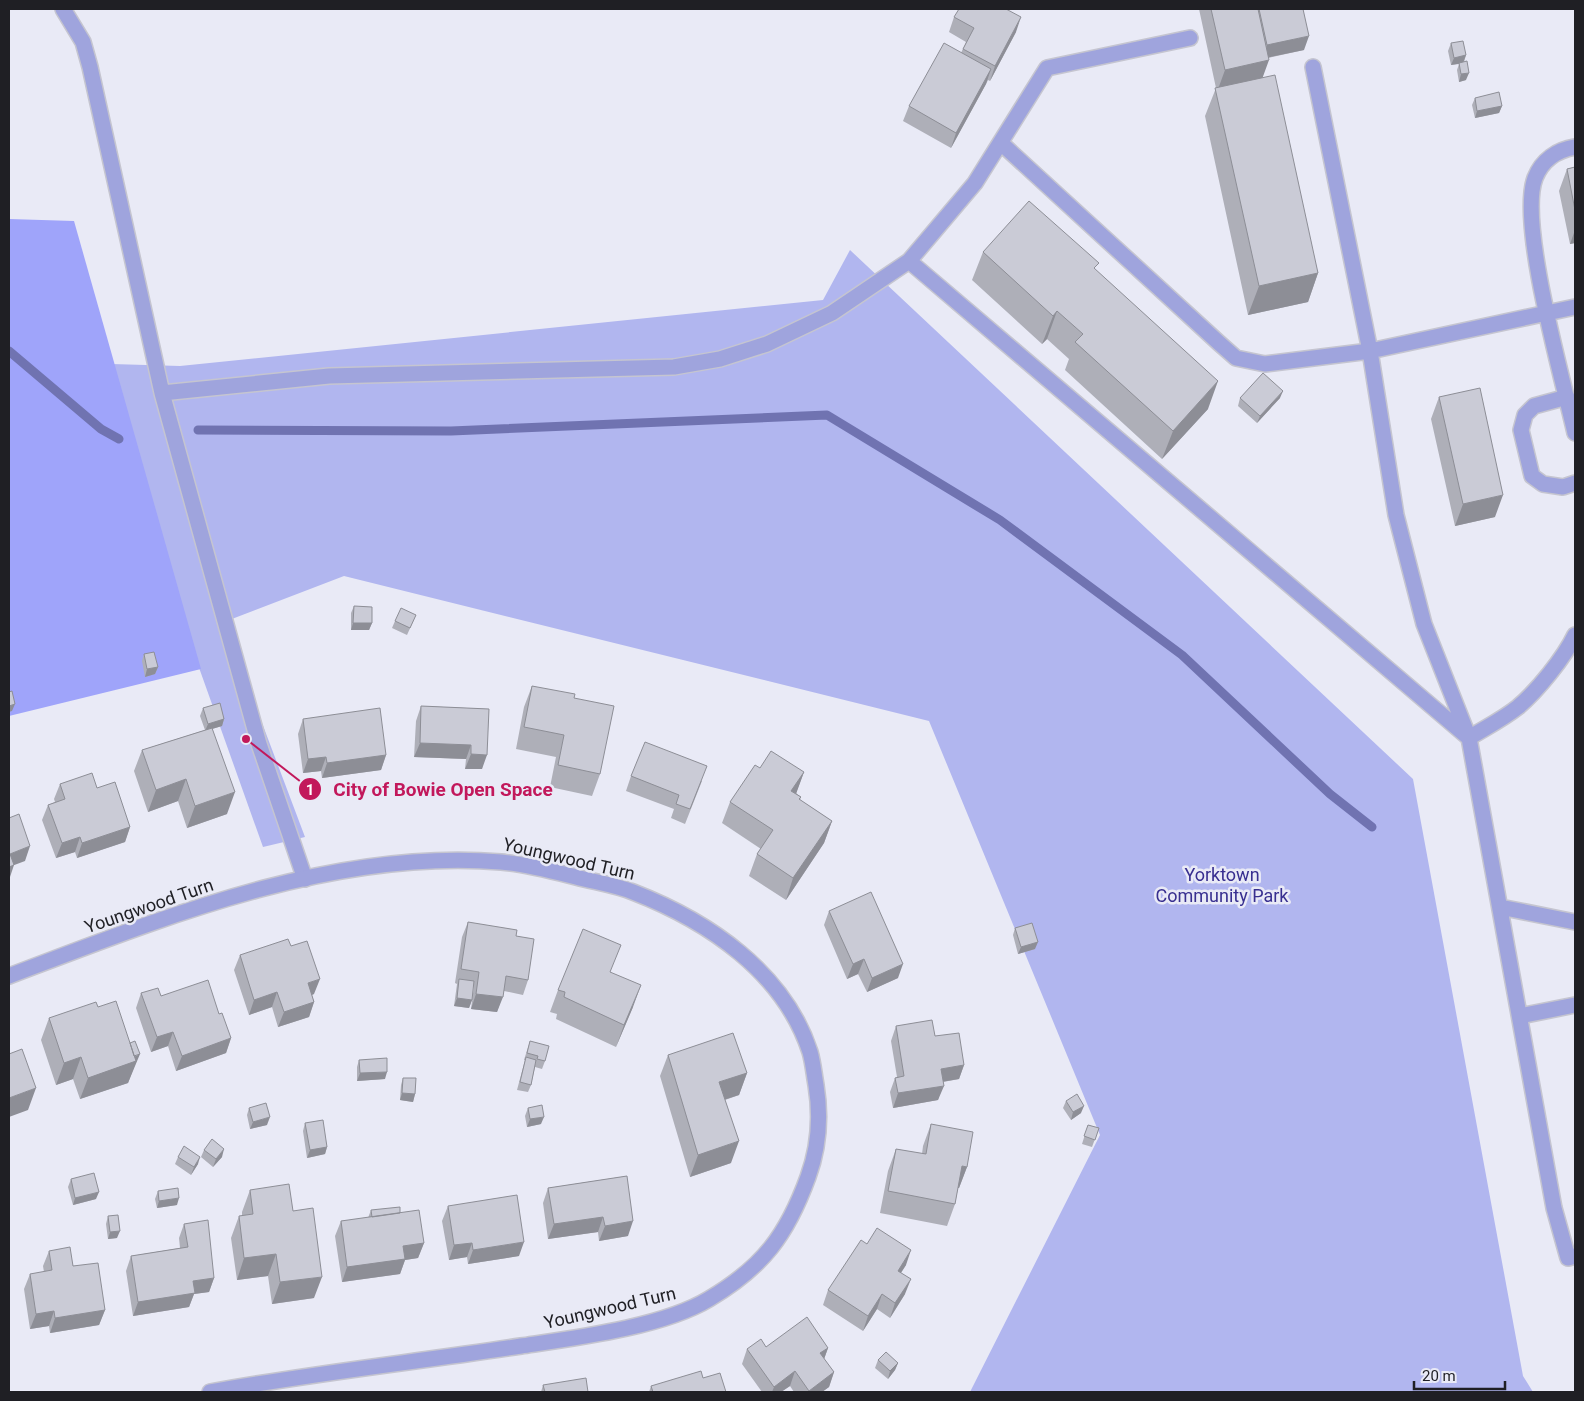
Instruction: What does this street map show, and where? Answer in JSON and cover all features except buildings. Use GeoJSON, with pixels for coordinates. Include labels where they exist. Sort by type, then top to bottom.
{"type":"FeatureCollection","features":[{"type":"Feature","properties":{"kind":"street"},"geometry":{"type":"LineString","coordinates":[[63,9],[82,42],[90,67],[162,394],[259,744],[305,879]]}},
{"type":"Feature","properties":{"kind":"street"},"geometry":{"type":"LineString","coordinates":[[162,394],[329,376],[674,367],[720,359],[767,344],[832,313],[909,261],[975,184],[1002,144],[1047,68],[1190,38]]}},
{"type":"Feature","properties":{"kind":"street"},"geometry":{"type":"LineString","coordinates":[[1313,67],[1370,351],[1396,515],[1424,624],[1469,738],[1554,1208],[1568,1258],[1575,1256]]}},
{"type":"Feature","properties":{"kind":"street"},"geometry":{"type":"LineString","coordinates":[[1002,144],[1236,358],[1265,364],[1370,351],[1575,307]]}},
{"type":"Feature","properties":{"kind":"street"},"geometry":{"type":"LineString","coordinates":[[1575,147],[1565,149],[1548,158],[1535,178],[1532,197],[1532,229],[1548,313],[1575,433]]}},
{"type":"Feature","properties":{"kind":"street"},"geometry":{"type":"LineString","coordinates":[[909,261],[1469,738]]}},
{"type":"Feature","properties":{"kind":"street"},"geometry":{"type":"LineString","coordinates":[[1567,397],[1534,406],[1525,415],[1521,430],[1532,476],[1543,484],[1563,487],[1575,483]]}},
{"type":"Feature","properties":{"kind":"street"},"geometry":{"type":"LineString","coordinates":[[1469,738],[1518,707],[1542,681],[1571,644],[1575,635]]}},
{"type":"Feature","properties":{"kind":"street","name":"Youngwood Turn"},"geometry":{"type":"LineString","coordinates":[[9,976],[208,904],[305,879],[375,866],[424,861],[472,860],[508,862],[630,890],[707,928],[741,952],[772,984],[797,1021],[811,1055],[817,1095],[819,1129],[813,1163],[790,1220],[780,1238],[763,1258],[706,1301],[668,1316],[564,1340],[210,1392]]}},
{"type":"Feature","properties":{"kind":"street"},"geometry":{"type":"LineString","coordinates":[[1500,907],[1575,922]]}},
{"type":"Feature","properties":{"kind":"street"},"geometry":{"type":"LineString","coordinates":[[1520,1016],[1575,1005]]}},
{"type":"Feature","properties":{"kind":"green space","name":"Yorktown Community Park"},"geometry":{"type":"Polygon","coordinates":[[[850,250],[1413,779],[1523,1376],[1533,1392],[970,1392],[1100,1135],[929,721],[344,576],[224,622],[305,837],[263,847],[187,634],[9,361],[180,366],[823,300],[850,250]]]}},
{"type":"Feature","properties":{"kind":"shaded area"},"geometry":{"type":"Polygon","coordinates":[[[9,219],[74,221],[201,669],[9,716],[9,219]]]}},
{"type":"Feature","properties":{"kind":"waterway"},"geometry":{"type":"LineString","coordinates":[[9,351],[101,429],[119,439]]}},
{"type":"Feature","properties":{"kind":"waterway"},"geometry":{"type":"LineString","coordinates":[[198,430],[451,431],[827,415],[1000,520],[1182,655],[1330,794],[1372,827]]}},
{"type":"Feature","properties":{"kind":"place","name":"City of Bowie Open Space"},"geometry":{"type":"Point","coordinates":[246,739]}}]}
